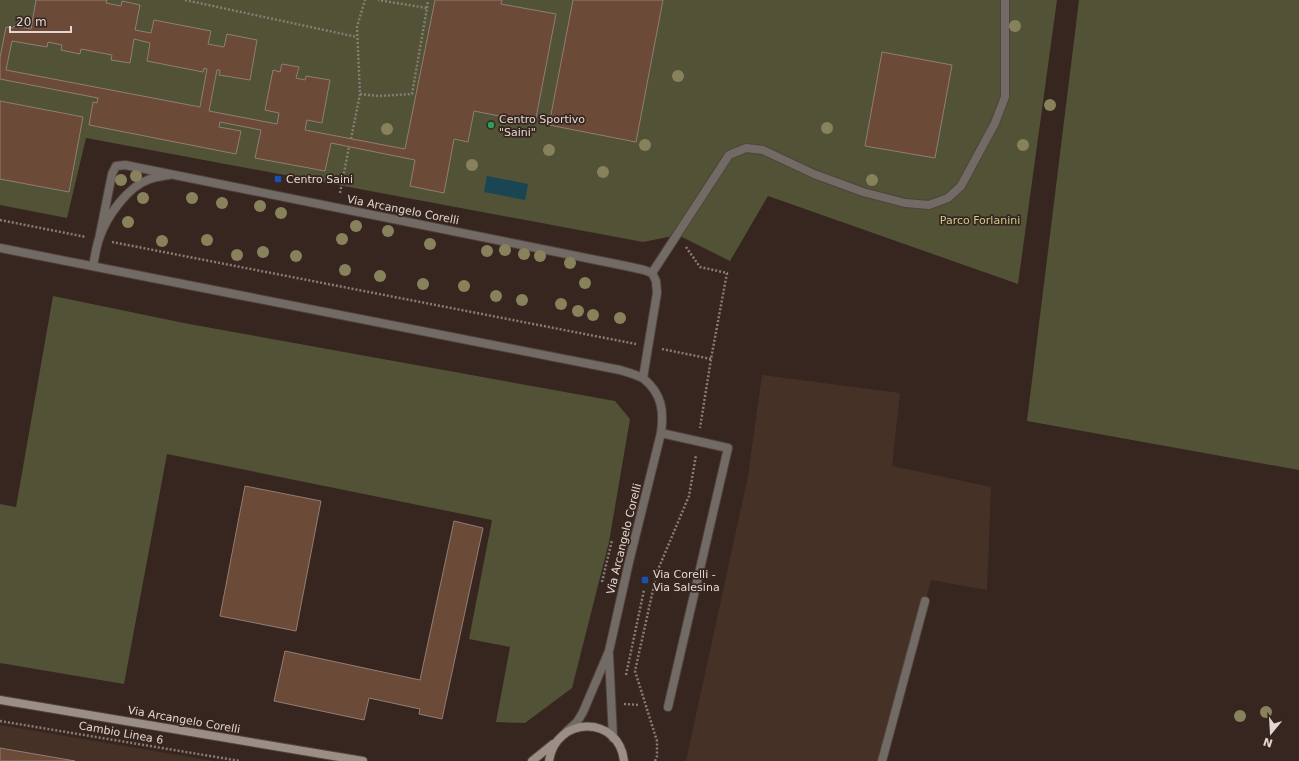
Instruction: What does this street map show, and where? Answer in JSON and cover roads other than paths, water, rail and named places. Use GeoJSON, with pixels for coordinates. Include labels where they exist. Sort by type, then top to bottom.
{"type":"FeatureCollection","features":[{"type":"Feature","properties":{"kind":"street"},"geometry":{"type":"LineString","coordinates":[[643,378],[657,293],[656,281],[652,273],[678,235],[728,155],[746,148],[763,150],[814,174],[863,192],[905,203],[929,205],[948,198],[961,186],[996,123],[1005,97],[1005,0]]}},
{"type":"Feature","properties":{"kind":"street"},"geometry":{"type":"LineString","coordinates":[[99,239],[112,174],[116,166],[125,165],[171,175]]}},
{"type":"Feature","properties":{"kind":"street","name":"Via Arcangelo Corelli"},"geometry":{"type":"LineString","coordinates":[[93,266],[99,239],[110,217],[126,195],[149,179],[171,175],[626,266],[652,273]]}},
{"type":"Feature","properties":{"kind":"street","name":"Via Arcangelo Corelli"},"geometry":{"type":"LineString","coordinates":[[0,248],[620,370],[643,378],[657,394],[662,405],[663,418],[661,433],[609,651],[584,712],[577,722],[566,732]]}},
{"type":"Feature","properties":{"kind":"street"},"geometry":{"type":"LineString","coordinates":[[661,433],[728,448],[668,707]]}},
{"type":"Feature","properties":{"kind":"street"},"geometry":{"type":"LineString","coordinates":[[882,761],[925,601]]}},
{"type":"Feature","properties":{"kind":"street","name":"Via Arcangelo Corelli"},"geometry":{"type":"LineString","coordinates":[[609,651],[613,738]]}},
{"type":"Feature","properties":{"kind":"street","name":"Via Arcangelo Corelli"},"geometry":{"type":"LineString","coordinates":[[0,700],[363,761]]}},
{"type":"Feature","properties":{"kind":"street"},"geometry":{"type":"LineString","coordinates":[[532,761],[566,732],[575,728],[588,726],[602,730],[613,738],[619,745],[624,760]]}},
{"type":"Feature","properties":{"kind":"street"},"geometry":{"type":"LineString","coordinates":[[549,761],[556,741]]}},
{"type":"Feature","properties":{"kind":"water"},"geometry":{"type":"Polygon","coordinates":[[[487,176],[528,184],[525,200],[484,192],[487,176]]]}},
{"type":"Feature","properties":{"kind":"place","name":"Centro Sportivo \"Saini\""},"geometry":{"type":"Point","coordinates":[491,125]}},
{"type":"Feature","properties":{"kind":"place","name":"Centro Saini"},"geometry":{"type":"Point","coordinates":[278,179]}},
{"type":"Feature","properties":{"kind":"place","name":"Via Corelli - Via Salesina"},"geometry":{"type":"Point","coordinates":[645,580]}},
{"type":"Feature","properties":{"kind":"park label","name":"Parco Forlanini"},"geometry":{"type":"Point","coordinates":[980,220]}}]}
